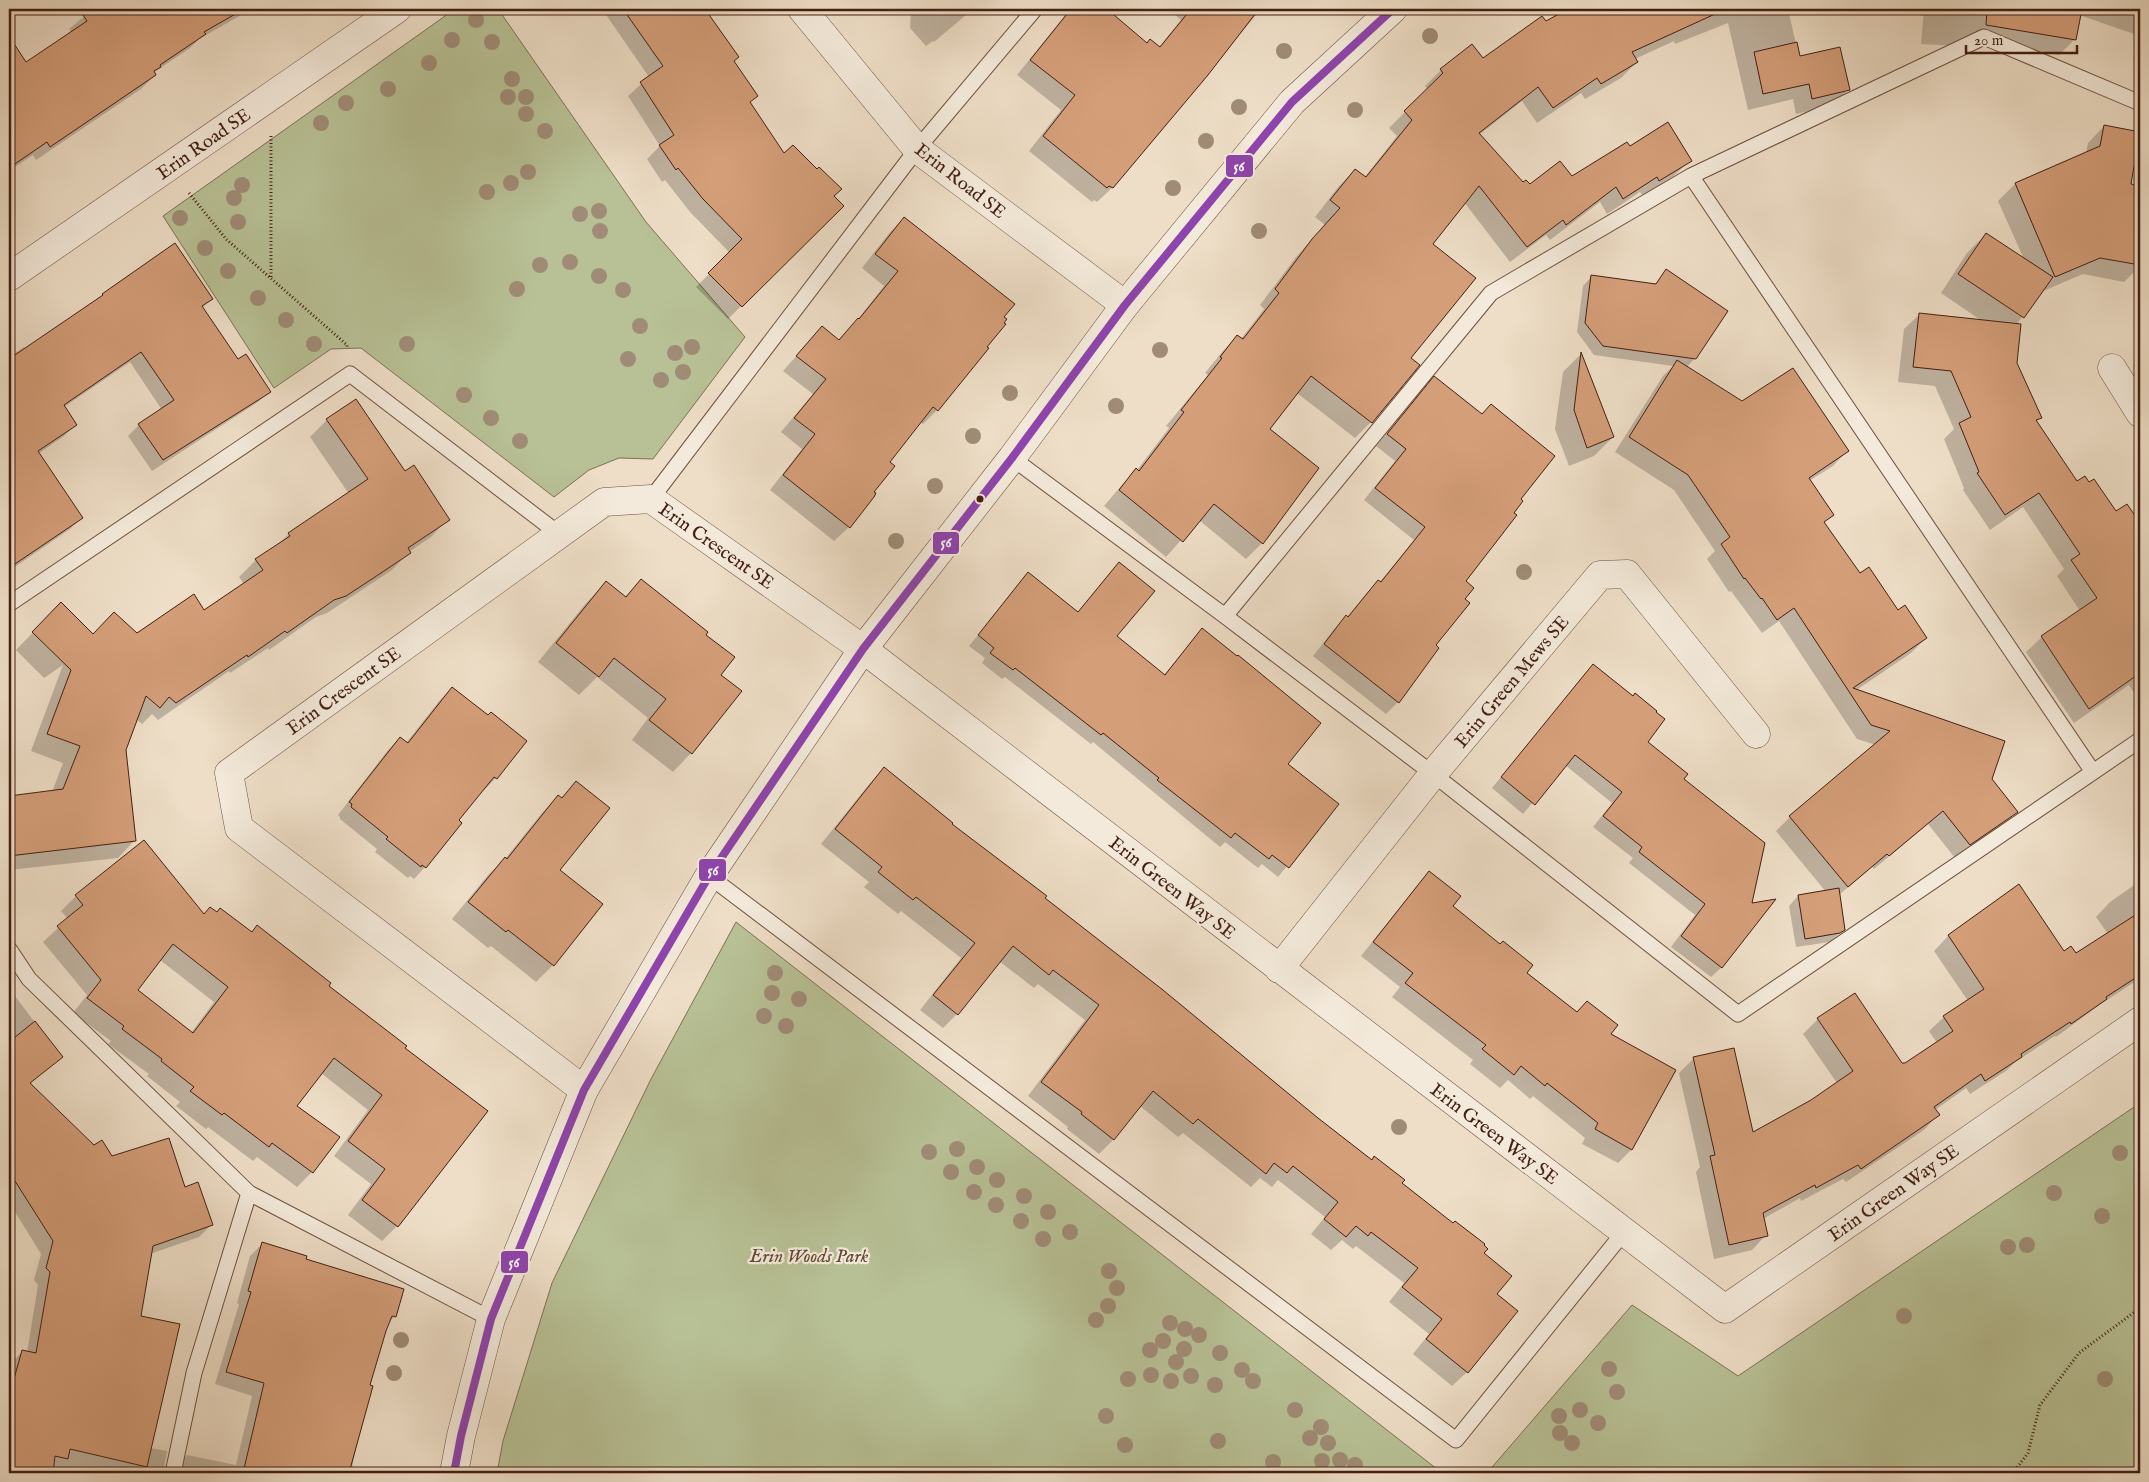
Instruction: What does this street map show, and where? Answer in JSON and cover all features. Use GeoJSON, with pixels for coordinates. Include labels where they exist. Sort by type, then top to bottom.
{"type":"FeatureCollection","features":[{"type":"Feature","properties":{"kind":"street","name":"Erin Road SE"},"geometry":{"type":"LineString","coordinates":[[9,277],[396,9]]}},
{"type":"Feature","properties":{"kind":"street","name":"Erin Road SE"},"geometry":{"type":"LineString","coordinates":[[802,9],[917,149],[1125,304]]}},
{"type":"Feature","properties":{"kind":"street"},"geometry":{"type":"LineString","coordinates":[[454,1473],[491,1319],[584,1090],[709,876],[863,649],[1012,458],[1125,304],[1292,102],[1393,9]]}},
{"type":"Feature","properties":{"kind":"street"},"geometry":{"type":"LineString","coordinates":[[2112,368],[2140,413]]}},
{"type":"Feature","properties":{"kind":"street","name":"Erin Crescent SE"},"geometry":{"type":"LineString","coordinates":[[584,1090],[239,828],[229,773],[604,502],[651,499],[863,649]]}},
{"type":"Feature","properties":{"kind":"street","name":"Erin Green Mews SE"},"geometry":{"type":"LineString","coordinates":[[1279,969],[1433,774],[1600,575],[1627,574],[1756,734]]}},
{"type":"Feature","properties":{"kind":"street","name":"Erin Green Way SE"},"geometry":{"type":"LineString","coordinates":[[863,649],[1725,1309],[2140,1021]]}},
{"type":"Feature","properties":{"kind":"lane"},"geometry":{"type":"LineString","coordinates":[[651,499],[917,149],[1035,9]]}},
{"type":"Feature","properties":{"kind":"lane"},"geometry":{"type":"LineString","coordinates":[[1225,616],[1491,293],[1691,176],[1984,37],[2140,103]]}},
{"type":"Feature","properties":{"kind":"lane"},"geometry":{"type":"LineString","coordinates":[[1691,176],[2093,772]]}},
{"type":"Feature","properties":{"kind":"lane"},"geometry":{"type":"LineString","coordinates":[[9,604],[350,374],[559,534]]}},
{"type":"Feature","properties":{"kind":"lane"},"geometry":{"type":"LineString","coordinates":[[1012,458],[1225,616],[1433,774],[1738,1014],[2140,740]]}},
{"type":"Feature","properties":{"kind":"lane"},"geometry":{"type":"LineString","coordinates":[[709,876],[1456,1440],[1624,1232]]}},
{"type":"Feature","properties":{"kind":"lane"},"geometry":{"type":"LineString","coordinates":[[9,949],[29,979],[249,1193],[491,1319]]}},
{"type":"Feature","properties":{"kind":"lane"},"geometry":{"type":"LineString","coordinates":[[173,1473],[194,1373],[249,1193]]}},
{"type":"Feature","properties":{"kind":"path"},"geometry":{"type":"LineString","coordinates":[[256,106],[271,126],[271,277]]}},
{"type":"Feature","properties":{"kind":"path"},"geometry":{"type":"LineString","coordinates":[[170,165],[184,188],[226,239],[347,345],[350,374]]}},
{"type":"Feature","properties":{"kind":"path"},"geometry":{"type":"LineString","coordinates":[[2013,1473],[2028,1453],[2040,1405],[2079,1353],[2140,1308]]}},
{"type":"Feature","properties":{"kind":"green space"},"geometry":{"type":"Polygon","coordinates":[[[455,9],[498,9],[646,222],[745,337],[653,459],[619,458],[589,470],[554,497],[361,348],[331,349],[274,388],[163,216],[455,9]]]}},
{"type":"Feature","properties":{"kind":"green space","name":"Erin Woods Park"},"geometry":{"type":"Polygon","coordinates":[[[736,922],[1442,1473],[497,1473],[503,1441],[552,1283],[651,1079],[736,922]]]}},
{"type":"Feature","properties":{"kind":"green space"},"geometry":{"type":"Polygon","coordinates":[[[2140,1103],[2140,1473],[1487,1473],[1632,1305],[1738,1376],[2140,1103]]]}},
{"type":"Feature","properties":{"kind":"building"},"geometry":{"type":"Polygon","coordinates":[[[79,9],[244,9],[204,32],[206,34],[160,65],[161,67],[154,71],[156,75],[50,147],[47,142],[9,168],[9,36],[26,62],[87,21],[79,9]]]}},
{"type":"Feature","properties":{"kind":"building"},"geometry":{"type":"Polygon","coordinates":[[[623,9],[705,9],[739,57],[734,61],[758,96],[750,102],[784,153],[793,145],[817,169],[819,167],[842,189],[834,196],[844,206],[742,307],[708,273],[742,239],[703,199],[678,168],[676,170],[659,145],[674,135],[640,82],[663,66],[623,9]]]}},
{"type":"Feature","properties":{"kind":"building"},"geometry":{"type":"Polygon","coordinates":[[[1071,9],[1107,9],[1147,43],[1150,39],[1160,47],[1191,9],[1259,9],[1208,75],[1113,188],[1109,186],[1107,188],[1043,136],[1075,95],[1030,60],[1071,9]]]}},
{"type":"Feature","properties":{"kind":"building"},"geometry":{"type":"Polygon","coordinates":[[[1568,9],[1726,9],[1632,52],[1638,62],[1601,84],[1597,78],[1553,108],[1538,87],[1479,133],[1523,182],[1526,180],[1530,184],[1560,161],[1572,176],[1627,142],[1630,146],[1668,122],[1692,161],[1659,181],[1657,177],[1623,199],[1616,187],[1566,225],[1563,220],[1527,247],[1479,186],[1433,244],[1476,278],[1411,358],[1420,365],[1372,423],[1311,376],[1270,429],[1319,468],[1263,544],[1214,504],[1183,542],[1119,490],[1136,468],[1139,471],[1184,412],[1181,410],[1222,358],[1220,357],[1237,335],[1243,339],[1279,293],[1275,289],[1312,239],[1340,208],[1330,200],[1355,169],[1366,177],[1412,120],[1404,111],[1443,73],[1440,69],[1472,44],[1483,58],[1542,16],[1546,21],[1568,9]]]}},
{"type":"Feature","properties":{"kind":"building"},"geometry":{"type":"Polygon","coordinates":[[[1987,9],[2082,9],[2076,40],[1986,25],[1987,9]]]}},
{"type":"Feature","properties":{"kind":"building"},"geometry":{"type":"Polygon","coordinates":[[[1797,42],[1800,56],[1840,47],[1850,90],[1812,99],[1809,84],[1763,94],[1754,52],[1797,42]]]}},
{"type":"Feature","properties":{"kind":"building"},"geometry":{"type":"Polygon","coordinates":[[[2104,125],[2140,132],[2131,184],[2140,186],[2140,265],[2100,258],[2055,277],[2015,183],[2100,146],[2104,125]]]}},
{"type":"Feature","properties":{"kind":"building"},"geometry":{"type":"Polygon","coordinates":[[[904,217],[1015,304],[1004,317],[1007,319],[1004,323],[1006,324],[987,347],[989,348],[938,411],[933,407],[890,462],[895,466],[874,492],[876,493],[874,497],[850,528],[783,475],[815,434],[794,418],[826,379],[796,356],[822,326],[839,340],[859,319],[898,271],[875,254],[904,217]]]}},
{"type":"Feature","properties":{"kind":"building"},"geometry":{"type":"Polygon","coordinates":[[[1986,233],[2053,277],[2024,318],[1958,274],[1986,233]]]}},
{"type":"Feature","properties":{"kind":"building"},"geometry":{"type":"Polygon","coordinates":[[[175,243],[213,299],[202,306],[238,359],[246,354],[271,392],[163,460],[138,424],[174,400],[141,352],[64,405],[77,425],[38,451],[83,518],[9,568],[9,359],[175,243]]]}},
{"type":"Feature","properties":{"kind":"building"},"geometry":{"type":"Polygon","coordinates":[[[1666,269],[1728,311],[1696,359],[1603,346],[1585,323],[1591,275],[1656,284],[1666,269]]]}},
{"type":"Feature","properties":{"kind":"building"},"geometry":{"type":"Polygon","coordinates":[[[1919,313],[2021,324],[2017,363],[2042,418],[2036,420],[2077,481],[2085,476],[2089,482],[2094,479],[2116,511],[2127,504],[2140,523],[2140,673],[2089,709],[2041,636],[2097,598],[2071,560],[2080,554],[2039,493],[2005,515],[1977,473],[1979,472],[1959,423],[1971,417],[1951,371],[1913,367],[1919,313]]]}},
{"type":"Feature","properties":{"kind":"building"},"geometry":{"type":"Polygon","coordinates":[[[1581,352],[1614,437],[1587,448],[1574,410],[1581,352]]]}},
{"type":"Feature","properties":{"kind":"building"},"geometry":{"type":"Polygon","coordinates":[[[1677,360],[1742,401],[1793,368],[1849,451],[1809,478],[1834,515],[1824,522],[1860,573],[1869,567],[1898,610],[1905,605],[1927,638],[1853,688],[2005,741],[1992,779],[2018,812],[1970,845],[1943,811],[1848,887],[1789,816],[1890,731],[1871,725],[1794,608],[1777,620],[1762,598],[1744,579],[1721,544],[1730,537],[1688,475],[1629,437],[1677,360]]]}},
{"type":"Feature","properties":{"kind":"building"},"geometry":{"type":"Polygon","coordinates":[[[1434,376],[1482,414],[1491,404],[1555,456],[1521,499],[1523,501],[1514,513],[1517,515],[1466,581],[1474,588],[1465,599],[1470,603],[1436,645],[1439,648],[1399,703],[1324,644],[1346,615],[1348,617],[1378,580],[1381,582],[1425,527],[1375,488],[1406,449],[1387,434],[1434,376]]]}},
{"type":"Feature","properties":{"kind":"building"},"geometry":{"type":"Polygon","coordinates":[[[356,399],[405,471],[414,465],[450,520],[408,548],[411,553],[346,596],[334,600],[287,633],[285,631],[248,657],[247,655],[176,703],[169,697],[160,708],[146,696],[126,750],[136,841],[9,856],[9,796],[63,789],[80,746],[47,734],[71,670],[32,632],[61,602],[93,634],[114,612],[137,633],[194,594],[204,610],[263,570],[255,559],[290,536],[288,533],[368,479],[326,419],[356,399]]]}},
{"type":"Feature","properties":{"kind":"building"},"geometry":{"type":"Polygon","coordinates":[[[1119,562],[1155,591],[1117,636],[1165,675],[1202,628],[1321,723],[1288,764],[1339,804],[1289,868],[1272,855],[1269,859],[1235,833],[1231,838],[1157,780],[1159,778],[1103,733],[1101,735],[1015,668],[1013,670],[990,653],[994,648],[978,635],[1028,572],[1078,612],[1119,562]]]}},
{"type":"Feature","properties":{"kind":"building"},"geometry":{"type":"Polygon","coordinates":[[[641,579],[708,632],[706,635],[735,657],[721,675],[742,691],[692,754],[649,720],[666,699],[614,658],[599,677],[556,643],[606,581],[626,597],[641,579]]]}},
{"type":"Feature","properties":{"kind":"building"},"geometry":{"type":"Polygon","coordinates":[[[1593,664],[1633,696],[1635,693],[1665,719],[1648,742],[1688,774],[1684,779],[1765,843],[1752,903],[1776,899],[1722,968],[1681,936],[1705,904],[1639,852],[1642,847],[1603,816],[1622,792],[1575,755],[1535,805],[1501,777],[1593,664]]]}},
{"type":"Feature","properties":{"kind":"building"},"geometry":{"type":"Polygon","coordinates":[[[452,687],[488,715],[491,712],[527,741],[497,779],[494,777],[459,820],[462,823],[426,868],[422,865],[421,867],[386,839],[388,837],[351,807],[352,804],[349,802],[400,737],[408,743],[452,687]]]}},
{"type":"Feature","properties":{"kind":"building"},"geometry":{"type":"Polygon","coordinates":[[[884,767],[952,824],[1047,896],[1045,898],[1163,990],[1318,1118],[1372,1160],[1374,1156],[1405,1180],[1402,1183],[1453,1223],[1455,1221],[1485,1244],[1488,1249],[1484,1253],[1512,1276],[1497,1294],[1518,1311],[1468,1373],[1426,1339],[1442,1319],[1402,1287],[1418,1268],[1371,1232],[1368,1236],[1356,1226],[1346,1237],[1324,1219],[1338,1202],[1293,1166],[1287,1173],[1274,1163],[1266,1174],[1198,1119],[1193,1124],[1153,1091],[1114,1140],[1081,1114],[1082,1112],[1041,1082],[1099,1005],[1053,970],[1049,975],[1013,946],[958,1015],[933,995],[975,943],[916,897],[913,900],[878,872],[882,867],[835,829],[884,767]]]}},
{"type":"Feature","properties":{"kind":"building"},"geometry":{"type":"Polygon","coordinates":[[[576,781],[610,808],[560,870],[603,904],[554,966],[468,902],[505,857],[507,859],[558,795],[562,798],[576,781]]]}},
{"type":"Feature","properties":{"kind":"building"},"geometry":{"type":"Polygon","coordinates":[[[144,840],[204,914],[210,907],[217,912],[220,908],[252,932],[257,925],[331,983],[329,986],[407,1046],[405,1048],[488,1111],[398,1227],[362,1200],[385,1169],[348,1141],[382,1095],[334,1058],[297,1106],[340,1137],[313,1173],[272,1143],[269,1147],[224,1113],[222,1115],[190,1091],[194,1087],[161,1061],[162,1059],[122,1029],[124,1026],[87,998],[101,980],[57,926],[83,905],[75,895],[144,840]],[[173,944],[138,990],[193,1033],[228,987],[173,944]]]}},
{"type":"Feature","properties":{"kind":"building"},"geometry":{"type":"Polygon","coordinates":[[[1429,871],[1461,896],[1453,906],[1500,944],[1503,941],[1533,965],[1527,973],[1577,1012],[1587,1001],[1618,1025],[1611,1034],[1676,1070],[1632,1150],[1595,1129],[1598,1123],[1547,1083],[1545,1086],[1521,1066],[1514,1075],[1482,1049],[1486,1045],[1405,983],[1413,973],[1373,942],[1429,871]]]}},
{"type":"Feature","properties":{"kind":"building"},"geometry":{"type":"Polygon","coordinates":[[[2019,884],[2064,951],[2071,946],[2076,953],[2140,912],[2140,975],[2106,997],[2107,999],[2071,1024],[2070,1022],[2021,1054],[2022,1057],[1985,1081],[1981,1074],[1934,1107],[1940,1115],[1861,1169],[1858,1165],[1816,1188],[1815,1185],[1763,1213],[1768,1236],[1729,1245],[1710,1156],[1715,1155],[1693,1057],[1734,1048],[1753,1132],[1811,1100],[1853,1071],[1817,1018],[1855,993],[1902,1063],[1905,1063],[1953,1031],[1943,1016],[1984,989],[1948,935],[2019,884]]]}},
{"type":"Feature","properties":{"kind":"building"},"geometry":{"type":"Polygon","coordinates":[[[1839,888],[1845,930],[1840,933],[1805,939],[1798,895],[1839,888]]]}},
{"type":"Feature","properties":{"kind":"building"},"geometry":{"type":"Polygon","coordinates":[[[35,1021],[63,1057],[30,1083],[94,1145],[102,1140],[112,1156],[169,1138],[185,1187],[198,1182],[213,1225],[153,1246],[141,1316],[180,1324],[147,1467],[70,1449],[68,1459],[55,1456],[53,1473],[9,1473],[9,1397],[22,1350],[36,1353],[50,1272],[46,1268],[53,1241],[9,1174],[9,1042],[35,1021]]]}},
{"type":"Feature","properties":{"kind":"building"},"geometry":{"type":"Polygon","coordinates":[[[262,1242],[307,1256],[306,1259],[404,1289],[396,1317],[392,1316],[386,1331],[370,1385],[373,1386],[349,1473],[243,1473],[264,1383],[226,1372],[251,1292],[248,1291],[262,1242]]]}},
{"type":"Feature","properties":{"kind":"transit line","name":"56"},"geometry":{"type":"LineString","coordinates":[[454,1473],[461,1436],[491,1319],[584,1090],[709,876],[863,649],[1012,458],[1125,305],[1292,102],[1393,9]]}}]}
